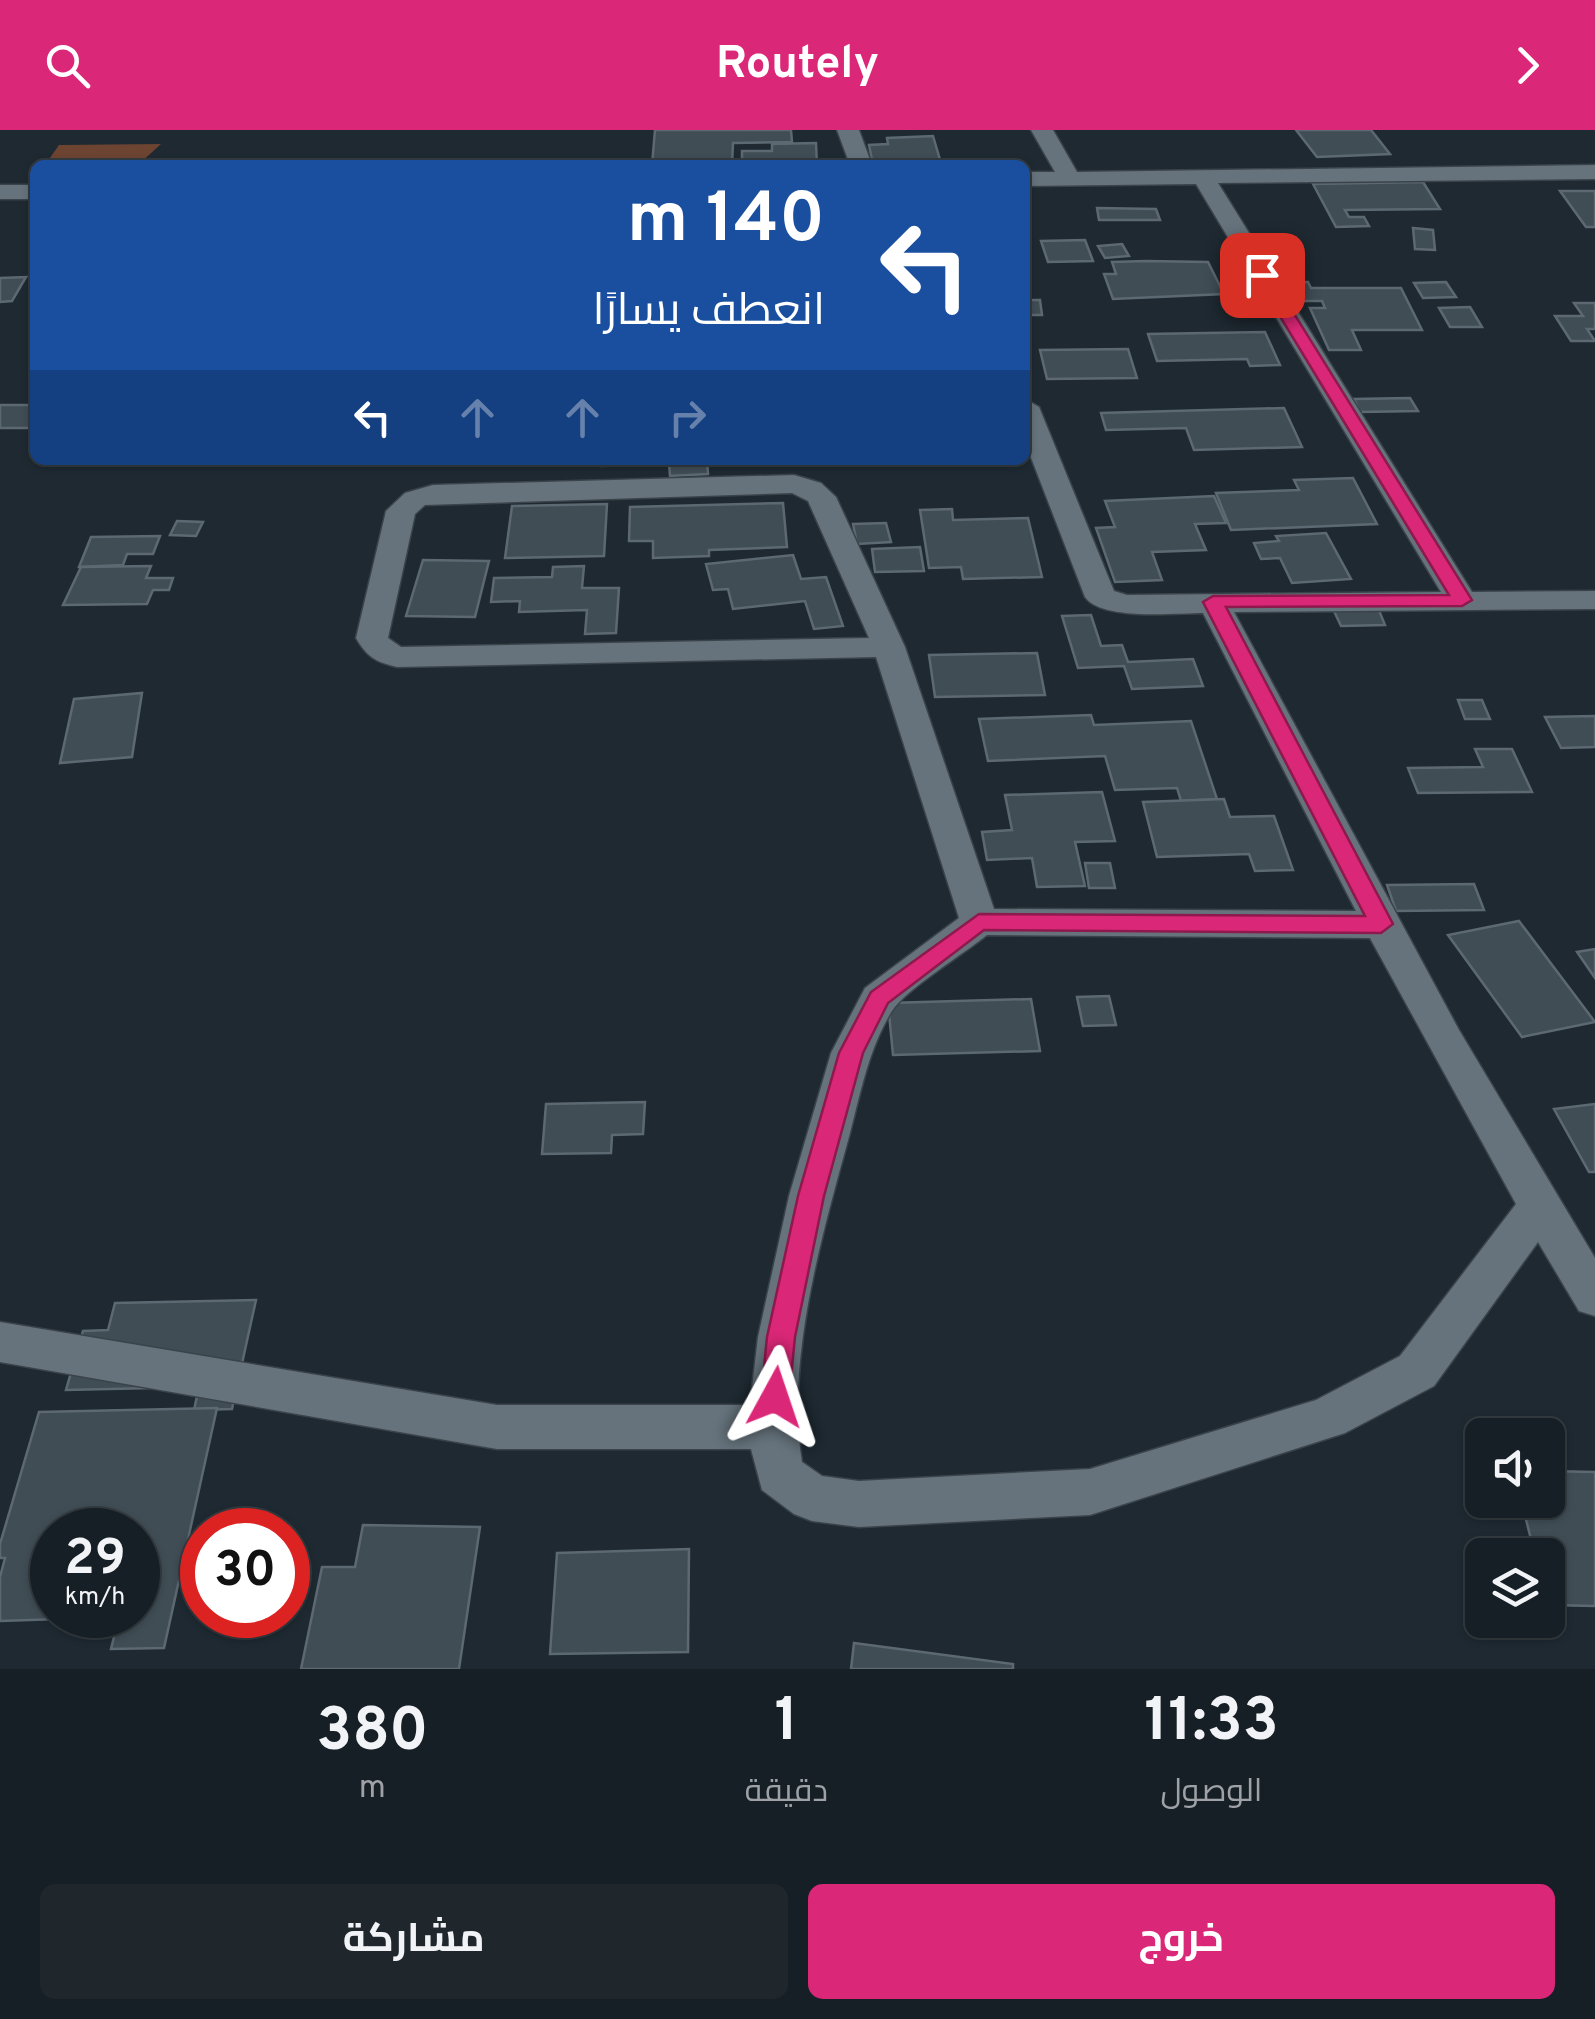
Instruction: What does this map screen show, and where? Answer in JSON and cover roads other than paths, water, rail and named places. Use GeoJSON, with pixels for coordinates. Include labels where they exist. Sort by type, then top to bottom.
{"type":"FeatureCollection","features":[{"type":"Feature","properties":{"kind":"street"},"geometry":{"type":"LineString","coordinates":[[848,130],[858,160]]}},
{"type":"Feature","properties":{"kind":"street"},"geometry":{"type":"LineString","coordinates":[[1042,130],[1070,179]]}},
{"type":"Feature","properties":{"kind":"street"},"geometry":{"type":"LineString","coordinates":[[1030,179],[1595,172]]}},
{"type":"Feature","properties":{"kind":"street"},"geometry":{"type":"LineString","coordinates":[[1203,177],[1462,600]]}},
{"type":"Feature","properties":{"kind":"street"},"geometry":{"type":"LineString","coordinates":[[0,192],[30,192]]}},
{"type":"Feature","properties":{"kind":"street"},"geometry":{"type":"LineString","coordinates":[[1030,420],[1100,598],[1125,604],[1595,600]]}},
{"type":"Feature","properties":{"kind":"street"},"geometry":{"type":"LineString","coordinates":[[889,648],[397,657],[379,650],[372,638],[401,511],[415,499],[433,494],[794,484],[811,489],[821,497],[889,648],[979,922]]}},
{"type":"Feature","properties":{"kind":"street"},"geometry":{"type":"LineString","coordinates":[[1213,602],[1381,924],[1539,1207],[1595,1298]]}},
{"type":"Feature","properties":{"kind":"street"},"geometry":{"type":"LineString","coordinates":[[1381,924],[979,922],[879,998],[851,1053],[811,1196],[781,1337],[772,1426],[779,1474],[812,1498],[859,1504],[1090,1492],[1328,1418],[1417,1371],[1539,1207]]}},
{"type":"Feature","properties":{"kind":"street"},"geometry":{"type":"LineString","coordinates":[[0,1342],[497,1427],[772,1426]]}}]}
